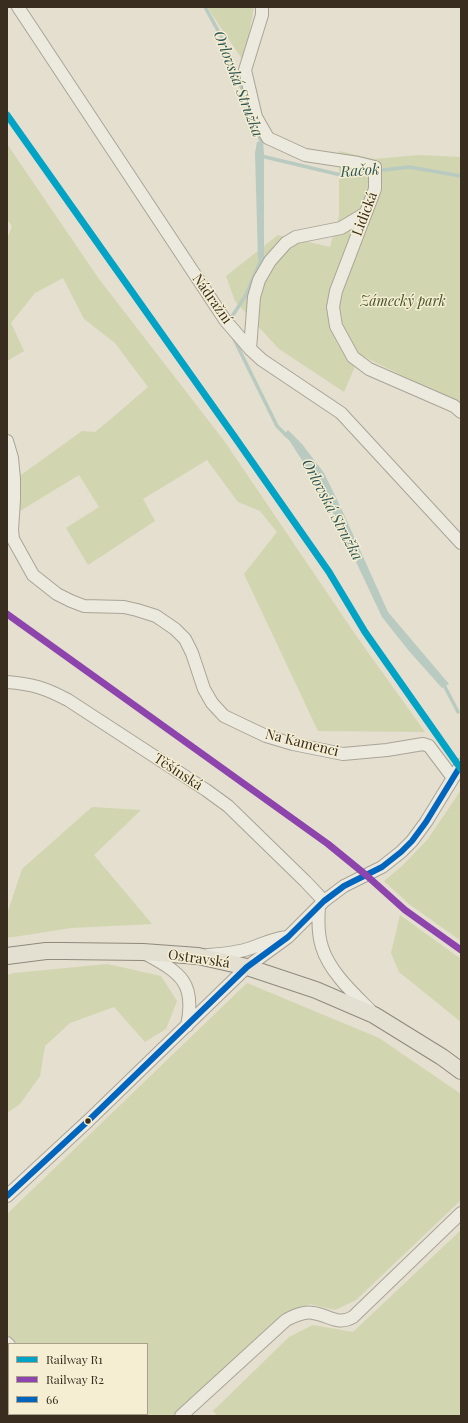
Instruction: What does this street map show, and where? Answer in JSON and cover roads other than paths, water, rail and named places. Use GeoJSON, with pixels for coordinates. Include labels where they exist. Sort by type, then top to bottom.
{"type":"FeatureCollection","features":[{"type":"Feature","properties":{"kind":"main road","name":"Ostravská"},"geometry":{"type":"LineString","coordinates":[[7,956],[52,951],[143,952],[198,956],[247,967],[316,990],[374,1015],[442,1057],[461,1071]]}},
{"type":"Feature","properties":{"kind":"street","name":"Nádražní"},"geometry":{"type":"LineString","coordinates":[[18,7],[225,320],[250,349],[262,360],[341,413],[461,543]]}},
{"type":"Feature","properties":{"kind":"street","name":"Lidická"},"geometry":{"type":"LineString","coordinates":[[262,7],[262,15],[245,70],[256,117],[268,138],[305,155],[375,167],[375,189],[336,291],[333,307],[336,326],[353,357],[369,369],[454,406],[461,412]]}},
{"type":"Feature","properties":{"kind":"street"},"geometry":{"type":"LineString","coordinates":[[250,349],[254,297],[259,280],[270,261],[286,243],[296,237],[342,228],[366,213]]}},
{"type":"Feature","properties":{"kind":"street","name":"Na Kamenci"},"geometry":{"type":"LineString","coordinates":[[7,441],[12,458],[14,479],[13,539],[32,575],[57,594],[84,606],[124,607],[156,616],[175,629],[184,639],[192,653],[204,689],[218,711],[224,716],[244,726],[266,736],[293,744],[343,754],[387,750],[423,744],[429,746],[453,778]]}},
{"type":"Feature","properties":{"kind":"street","name":"Těšínská"},"geometry":{"type":"LineString","coordinates":[[7,682],[30,684],[47,689],[68,700],[206,790],[228,806],[305,881],[321,904]]}},
{"type":"Feature","properties":{"kind":"street"},"geometry":{"type":"LineString","coordinates":[[7,1196],[93,1116],[247,967],[288,937],[321,904],[344,886],[382,867],[401,852],[412,841],[426,822],[461,765]]}},
{"type":"Feature","properties":{"kind":"street"},"geometry":{"type":"LineString","coordinates":[[321,904],[320,941],[325,955],[348,987],[374,1015]]}},
{"type":"Feature","properties":{"kind":"street"},"geometry":{"type":"LineString","coordinates":[[198,956],[235,952],[252,948],[273,939],[288,937]]}},
{"type":"Feature","properties":{"kind":"street"},"geometry":{"type":"LineString","coordinates":[[143,952],[166,965],[180,976],[187,986],[190,997],[190,1013],[187,1026]]}},
{"type":"Feature","properties":{"kind":"street"},"geometry":{"type":"LineString","coordinates":[[181,1416],[286,1320],[304,1313],[313,1312],[336,1320],[344,1321],[353,1317],[461,1213]]}},
{"type":"Feature","properties":{"kind":"water"},"geometry":{"type":"Polygon","coordinates":[[[263,141],[264,259],[261,260],[258,259],[255,153],[257,142],[263,141]]]}},
{"type":"Feature","properties":{"kind":"water"},"geometry":{"type":"Polygon","coordinates":[[[288,430],[302,444],[324,473],[388,612],[449,684],[442,688],[409,651],[382,617],[325,496],[289,440],[283,435],[288,430]]]}},
{"type":"Feature","properties":{"kind":"waterway","name":"Orlovská Stružka"},"geometry":{"type":"LineString","coordinates":[[205,7],[226,45],[247,103]]}},
{"type":"Feature","properties":{"kind":"waterway","name":"Orlovská Stružka"},"geometry":{"type":"LineString","coordinates":[[255,126],[261,141],[261,145]]}},
{"type":"Feature","properties":{"kind":"waterway","name":"Račok"},"geometry":{"type":"LineString","coordinates":[[261,156],[341,175],[409,167],[461,176]]}},
{"type":"Feature","properties":{"kind":"waterway","name":"Orlovská Stružka"},"geometry":{"type":"LineString","coordinates":[[229,321],[246,295],[261,257]]}},
{"type":"Feature","properties":{"kind":"waterway","name":"Orlovská Stružka"},"geometry":{"type":"LineString","coordinates":[[233,337],[277,426],[287,436]]}},
{"type":"Feature","properties":{"kind":"waterway","name":"Orlovská Stružka"},"geometry":{"type":"LineString","coordinates":[[443,683],[458,712]]}},
{"type":"Feature","properties":{"kind":"rail line","name":"R1"},"geometry":{"type":"LineString","coordinates":[[7,115],[329,572],[365,632],[461,769]]}},
{"type":"Feature","properties":{"kind":"rail line","name":"R2"},"geometry":{"type":"LineString","coordinates":[[7,614],[328,844],[405,910],[461,950]]}},
{"type":"Feature","properties":{"kind":"park label","name":"Zámecký park"},"geometry":{"type":"Point","coordinates":[403,302]}}]}
